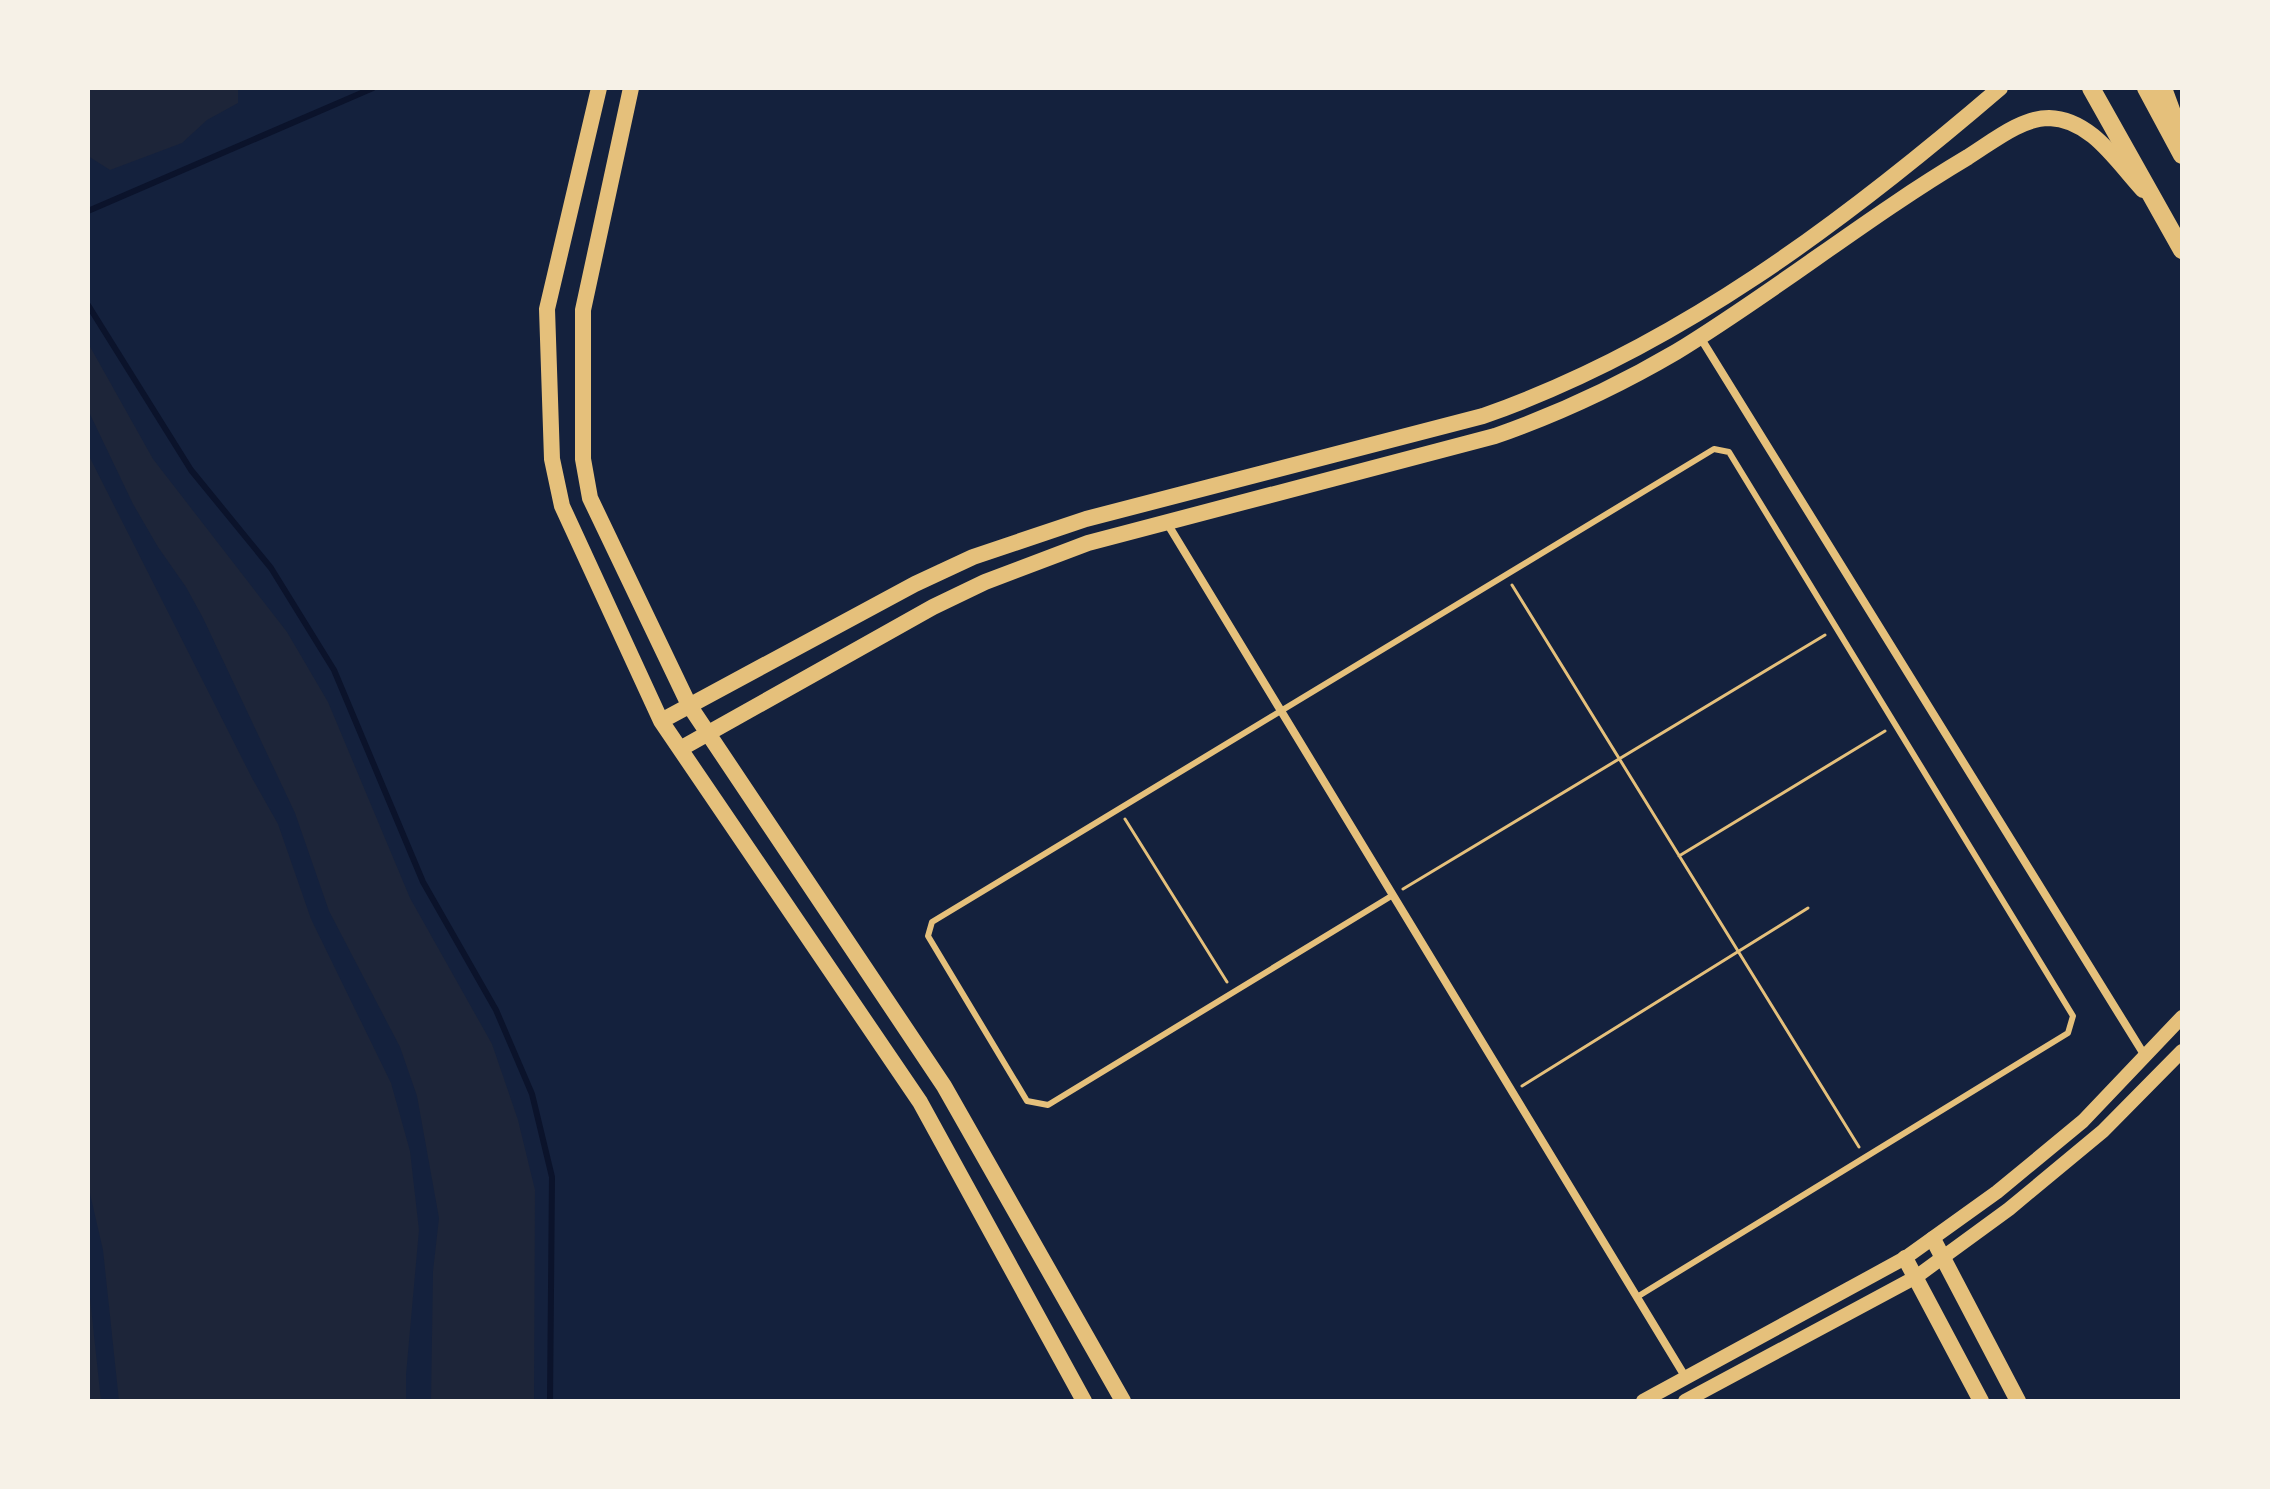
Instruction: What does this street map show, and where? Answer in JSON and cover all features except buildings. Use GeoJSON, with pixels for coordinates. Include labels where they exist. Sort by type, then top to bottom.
{"type":"FeatureCollection","features":[{"type":"Feature","properties":{"kind":"main road"},"geometry":{"type":"LineString","coordinates":[[599,88],[547,309],[552,459],[562,506],[661,721],[920,1102],[1084,1401]]}},
{"type":"Feature","properties":{"kind":"main road"},"geometry":{"type":"LineString","coordinates":[[631,88],[583,310],[583,459],[590,498],[689,705],[944,1086],[1123,1401]]}},
{"type":"Feature","properties":{"kind":"main road"},"geometry":{"type":"LineString","coordinates":[[661,721],[915,584],[973,557],[1086,519],[1483,416],[1592,372],[1713,304],[1777,261],[1852,207],[2000,88]]}},
{"type":"Feature","properties":{"kind":"main road"},"geometry":{"type":"LineString","coordinates":[[2091,88],[2182,250]]}},
{"type":"Feature","properties":{"kind":"main road"},"geometry":{"type":"LineString","coordinates":[[2146,88],[2182,155]]}},
{"type":"Feature","properties":{"kind":"main road"},"geometry":{"type":"LineString","coordinates":[[2164,88],[2182,137]]}},
{"type":"Feature","properties":{"kind":"main road"},"geometry":{"type":"LineString","coordinates":[[680,749],[933,607],[985,582],[1088,543],[1495,436],[1602,393],[1700,337],[1929,180],[2032,121],[2053,118],[2080,126],[2094,136],[2155,204]]}},
{"type":"Feature","properties":{"kind":"main road"},"geometry":{"type":"LineString","coordinates":[[1933,1239],[2018,1401]]}},
{"type":"Feature","properties":{"kind":"main road"},"geometry":{"type":"LineString","coordinates":[[1905,1258],[1981,1401]]}},
{"type":"Feature","properties":{"kind":"street"},"geometry":{"type":"LineString","coordinates":[[1700,337],[2145,1056]]}},
{"type":"Feature","properties":{"kind":"street"},"geometry":{"type":"LineString","coordinates":[[1166,523],[1686,1378]]}},
{"type":"Feature","properties":{"kind":"street"},"geometry":{"type":"LineString","coordinates":[[1643,1401],[1905,1258],[1933,1239],[1997,1192],[2083,1121],[2182,1017]]}},
{"type":"Feature","properties":{"kind":"street"},"geometry":{"type":"LineString","coordinates":[[1685,1401],[1916,1277],[2009,1209],[2103,1131],[2182,1051]]}},
{"type":"Feature","properties":{"kind":"lane"},"geometry":{"type":"LineString","coordinates":[[1393,895],[1048,1105],[1027,1101],[928,936],[932,922],[1714,449],[1729,452],[2073,1016],[2068,1033],[1637,1297]]}},
{"type":"Feature","properties":{"kind":"path"},"geometry":{"type":"LineString","coordinates":[[1506,575],[1866,1157]]}},
{"type":"Feature","properties":{"kind":"path"},"geometry":{"type":"LineString","coordinates":[[1393,895],[1836,629]]}},
{"type":"Feature","properties":{"kind":"path"},"geometry":{"type":"LineString","coordinates":[[1679,856],[1895,725]]}},
{"type":"Feature","properties":{"kind":"path"},"geometry":{"type":"LineString","coordinates":[[1119,809],[1233,992]]}},
{"type":"Feature","properties":{"kind":"path"},"geometry":{"type":"LineString","coordinates":[[1512,1093],[1808,908]]}},
{"type":"Feature","properties":{"kind":"shaded area"},"geometry":{"type":"Polygon","coordinates":[[[88,88],[238,88],[238,103],[207,120],[182,143],[110,170],[88,156],[88,88]]]}},
{"type":"Feature","properties":{"kind":"shaded area"},"geometry":{"type":"Polygon","coordinates":[[[88,343],[153,459],[287,632],[328,702],[410,898],[492,1044],[518,1120],[535,1190],[534,1401],[431,1401],[433,1271],[439,1218],[417,1096],[400,1047],[329,911],[295,813],[203,618],[133,504],[88,410],[88,343]]]}},
{"type":"Feature","properties":{"kind":"shaded area"},"geometry":{"type":"Polygon","coordinates":[[[88,454],[278,824],[311,919],[391,1083],[410,1151],[419,1230],[406,1401],[119,1401],[103,1250],[88,1185],[88,454]]]}},
{"type":"Feature","properties":{"kind":"shaded area"},"geometry":{"type":"Polygon","coordinates":[[[88,1279],[101,1401],[88,1401],[88,1279]]]}},
{"type":"Feature","properties":{"kind":"waterway"},"geometry":{"type":"LineString","coordinates":[[88,211],[373,88]]}},
{"type":"Feature","properties":{"kind":"waterway"},"geometry":{"type":"LineString","coordinates":[[88,305],[191,470],[271,568],[334,670],[423,882],[496,1010],[532,1094],[552,1177],[550,1401]]}}]}
